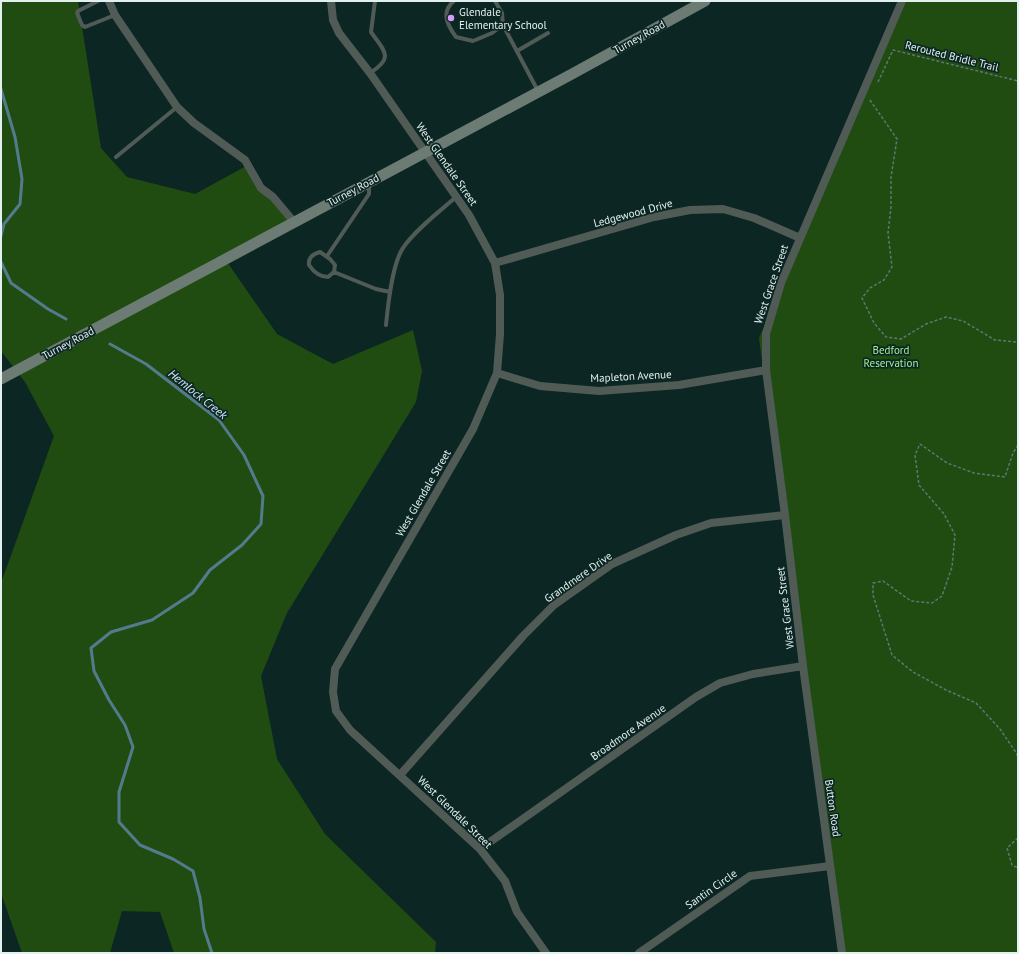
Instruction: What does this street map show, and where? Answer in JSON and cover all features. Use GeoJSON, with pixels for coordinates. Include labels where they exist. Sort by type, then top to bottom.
{"type":"FeatureCollection","features":[{"type":"Feature","properties":{"kind":"street"},"geometry":{"type":"LineString","coordinates":[[109,1],[115,14],[177,107],[194,123],[245,160],[261,188],[273,197],[294,222]]}},
{"type":"Feature","properties":{"kind":"street","name":"West Glendale Street"},"geometry":{"type":"LineString","coordinates":[[332,1],[333,20],[339,33],[370,73],[469,215],[495,263],[500,295],[500,334],[497,373],[473,430],[335,669],[332,692],[336,711],[350,730],[480,849],[505,880],[517,912],[546,953]]}},
{"type":"Feature","properties":{"kind":"street","name":"Turney Road"},"geometry":{"type":"LineString","coordinates":[[1,379],[705,1]]}},
{"type":"Feature","properties":{"kind":"street","name":"West Grace Street"},"geometry":{"type":"LineString","coordinates":[[803,666],[766,370],[766,334],[781,283],[902,1]]}},
{"type":"Feature","properties":{"kind":"street","name":"Ledgewood Drive"},"geometry":{"type":"LineString","coordinates":[[495,263],[654,217],[690,210],[723,209],[754,218],[800,238]]}},
{"type":"Feature","properties":{"kind":"street","name":"Mapleton Avenue"},"geometry":{"type":"LineString","coordinates":[[497,373],[540,386],[599,391],[679,385],[766,370]]}},
{"type":"Feature","properties":{"kind":"street","name":"Grandmere Drive"},"geometry":{"type":"LineString","coordinates":[[400,775],[523,636],[554,605],[612,564],[676,535],[711,523],[785,515]]}},
{"type":"Feature","properties":{"kind":"street","name":"Broadmore Avenue"},"geometry":{"type":"LineString","coordinates":[[480,849],[696,697],[720,683],[753,674],[803,666]]}},
{"type":"Feature","properties":{"kind":"street","name":"Button Road"},"geometry":{"type":"LineString","coordinates":[[803,666],[842,953]]}},
{"type":"Feature","properties":{"kind":"street","name":"Santin Circle"},"geometry":{"type":"LineString","coordinates":[[639,953],[650,950],[750,876],[830,866]]}},
{"type":"Feature","properties":{"kind":"lane"},"geometry":{"type":"LineString","coordinates":[[98,1],[78,11],[77,13],[82,25],[85,27],[115,14]]}},
{"type":"Feature","properties":{"kind":"lane"},"geometry":{"type":"LineString","coordinates":[[370,73],[384,62],[386,57],[384,51],[371,32],[375,1]]}},
{"type":"Feature","properties":{"kind":"lane"},"geometry":{"type":"LineString","coordinates":[[454,1],[451,3],[446,14],[448,26],[456,37],[473,41],[492,33],[503,25]]}},
{"type":"Feature","properties":{"kind":"lane"},"geometry":{"type":"LineString","coordinates":[[495,1],[502,13],[503,25],[538,92]]}},
{"type":"Feature","properties":{"kind":"lane"},"geometry":{"type":"LineString","coordinates":[[517,51],[548,33]]}},
{"type":"Feature","properties":{"kind":"lane"},"geometry":{"type":"LineString","coordinates":[[116,157],[177,107]]}},
{"type":"Feature","properties":{"kind":"lane"},"geometry":{"type":"LineString","coordinates":[[327,256],[369,194],[369,182]]}},
{"type":"Feature","properties":{"kind":"lane"},"geometry":{"type":"LineString","coordinates":[[386,325],[390,292],[399,255],[403,247],[411,237],[457,197]]}},
{"type":"Feature","properties":{"kind":"lane"},"geometry":{"type":"LineString","coordinates":[[320,252],[327,256],[333,261],[335,266],[334,272],[328,277],[324,277],[314,271],[309,265],[309,260],[311,256],[320,252]]}},
{"type":"Feature","properties":{"kind":"lane"},"geometry":{"type":"LineString","coordinates":[[334,272],[376,289],[390,292]]}},
{"type":"Feature","properties":{"kind":"path","name":"Rerouted Bridle Trail"},"geometry":{"type":"LineString","coordinates":[[876,85],[893,50],[1018,82]]}},
{"type":"Feature","properties":{"kind":"path"},"geometry":{"type":"LineString","coordinates":[[869,99],[897,139],[891,177],[891,207],[888,232],[892,267],[884,280],[870,288],[862,298],[874,323],[886,337],[901,339],[926,324],[946,317],[963,321],[994,340],[1016,342],[1018,344]]}},
{"type":"Feature","properties":{"kind":"path"},"geometry":{"type":"LineString","coordinates":[[1018,445],[1013,453],[1005,477],[974,473],[947,463],[920,444],[915,455],[919,485],[944,514],[956,535],[952,567],[942,596],[932,603],[911,601],[883,581],[873,583],[873,595],[892,655],[912,672],[946,690],[976,703],[1000,729],[1017,754],[1018,760]]}},
{"type":"Feature","properties":{"kind":"path"},"geometry":{"type":"LineString","coordinates":[[1018,838],[1007,848],[1012,865],[1018,868]]}},
{"type":"Feature","properties":{"kind":"green space"},"geometry":{"type":"Polygon","coordinates":[[[1,1],[78,1],[101,148],[127,177],[195,194],[248,165],[261,188],[294,222],[225,259],[277,334],[333,364],[413,330],[422,371],[416,402],[287,613],[261,676],[277,759],[325,834],[436,942],[435,953],[174,953],[160,912],[122,911],[110,953],[22,953],[1,893],[1,583],[54,436],[25,382],[1,351],[1,1]]]}},
{"type":"Feature","properties":{"kind":"green space","name":"Bedford Reservation"},"geometry":{"type":"Polygon","coordinates":[[[905,1],[1018,1],[1018,953],[839,953],[759,338],[905,1]]]}},
{"type":"Feature","properties":{"kind":"waterway","name":"Hemlock Creek"},"geometry":{"type":"LineString","coordinates":[[1,89],[15,137],[22,179],[20,204],[4,224],[1,236]]}},
{"type":"Feature","properties":{"kind":"waterway","name":"Hemlock Creek"},"geometry":{"type":"LineString","coordinates":[[1,262],[11,283],[48,309],[66,319]]}},
{"type":"Feature","properties":{"kind":"waterway","name":"Hemlock Creek"},"geometry":{"type":"LineString","coordinates":[[110,344],[146,364],[219,420],[244,455],[263,496],[261,524],[242,545],[210,570],[193,593],[152,620],[111,632],[91,648],[94,671],[109,700],[125,725],[133,747],[119,792],[119,822],[140,845],[173,859],[193,871],[200,898],[204,929],[212,953]]}},
{"type":"Feature","properties":{"kind":"place","name":"Glendale Elementary School"},"geometry":{"type":"Point","coordinates":[451,18]}}]}
